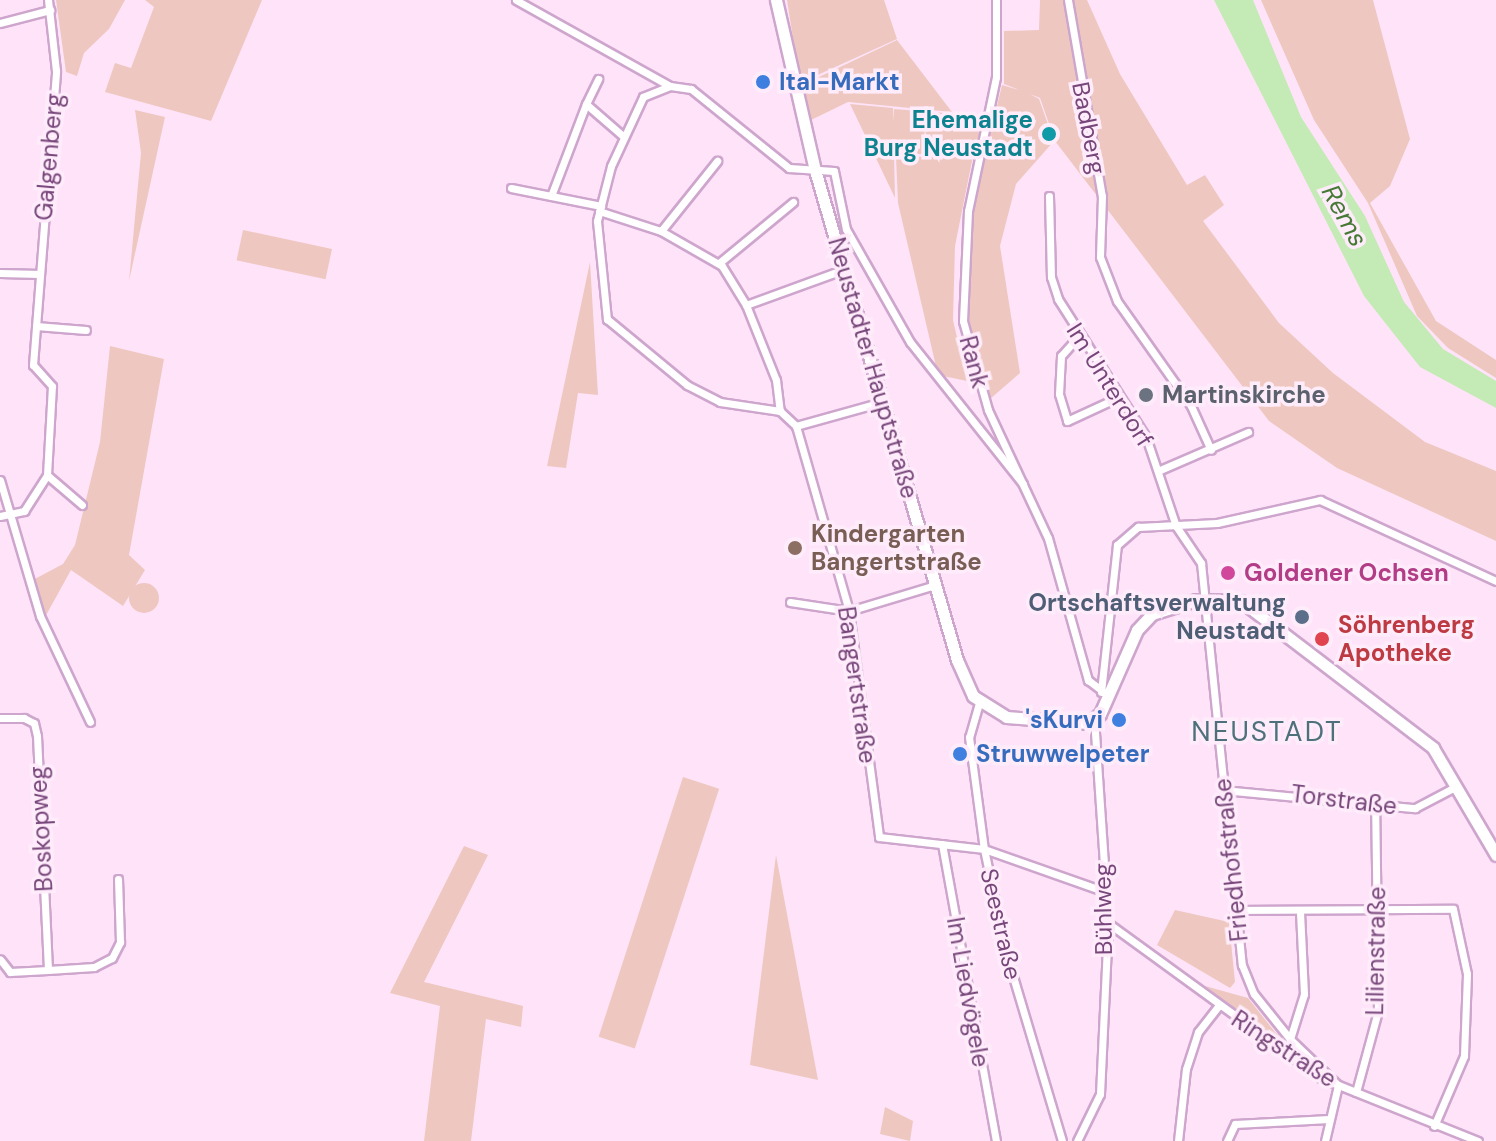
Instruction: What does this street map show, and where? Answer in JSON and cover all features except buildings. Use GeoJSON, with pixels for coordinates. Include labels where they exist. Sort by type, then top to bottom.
{"type":"FeatureCollection","features":[{"type":"Feature","properties":{"kind":"street","name":"Galgenberg"},"geometry":{"type":"LineString","coordinates":[[47,475],[52,386],[35,373],[56,71],[48,0]]}},
{"type":"Feature","properties":{"kind":"street"},"geometry":{"type":"LineString","coordinates":[[516,0],[670,86],[702,94],[789,168],[838,176],[846,229],[910,342],[1023,484]]}},
{"type":"Feature","properties":{"kind":"street","name":"Neustadter Hauptstraße"},"geometry":{"type":"LineString","coordinates":[[776,0],[815,170],[963,678],[979,703]]}},
{"type":"Feature","properties":{"kind":"street","name":"Rank"},"geometry":{"type":"LineString","coordinates":[[996,0],[996,77],[968,211],[963,321],[988,410],[1023,484],[1073,613],[1088,680],[1105,694]]}},
{"type":"Feature","properties":{"kind":"street","name":"Badberg"},"geometry":{"type":"LineString","coordinates":[[1068,0],[1102,196],[1100,257],[1117,301],[1191,406],[1211,450]]}},
{"type":"Feature","properties":{"kind":"street"},"geometry":{"type":"LineString","coordinates":[[0,23],[50,10]]}},
{"type":"Feature","properties":{"kind":"street"},"geometry":{"type":"LineString","coordinates":[[551,196],[598,79]]}},
{"type":"Feature","properties":{"kind":"street"},"geometry":{"type":"LineString","coordinates":[[670,86],[643,97],[623,136],[600,208],[607,319],[687,385],[720,402],[780,411],[796,426],[882,402]]}},
{"type":"Feature","properties":{"kind":"street"},"geometry":{"type":"LineString","coordinates":[[586,104],[623,136]]}},
{"type":"Feature","properties":{"kind":"street"},"geometry":{"type":"LineString","coordinates":[[661,231],[717,161]]}},
{"type":"Feature","properties":{"kind":"street"},"geometry":{"type":"LineString","coordinates":[[511,188],[600,208],[661,231],[719,263],[746,305],[776,380],[780,411]]}},
{"type":"Feature","properties":{"kind":"street","name":"Im Unterdorf"},"geometry":{"type":"LineString","coordinates":[[1049,196],[1051,277],[1078,337],[1119,397],[1160,470],[1176,526],[1201,563],[1208,599]]}},
{"type":"Feature","properties":{"kind":"street"},"geometry":{"type":"LineString","coordinates":[[719,263],[793,202]]}},
{"type":"Feature","properties":{"kind":"street"},"geometry":{"type":"LineString","coordinates":[[0,273],[40,274]]}},
{"type":"Feature","properties":{"kind":"street"},"geometry":{"type":"LineString","coordinates":[[746,305],[834,273]]}},
{"type":"Feature","properties":{"kind":"street"},"geometry":{"type":"LineString","coordinates":[[36,326],[86,330]]}},
{"type":"Feature","properties":{"kind":"street"},"geometry":{"type":"LineString","coordinates":[[1078,337],[1061,356],[1059,394],[1067,421],[1119,397]]}},
{"type":"Feature","properties":{"kind":"street","name":"Bangertstraße"},"geometry":{"type":"LineString","coordinates":[[796,426],[849,611],[879,837],[942,844]]}},
{"type":"Feature","properties":{"kind":"street"},"geometry":{"type":"LineString","coordinates":[[1160,470],[1248,432]]}},
{"type":"Feature","properties":{"kind":"street"},"geometry":{"type":"LineString","coordinates":[[4,516],[32,504],[47,475],[82,505]]}},
{"type":"Feature","properties":{"kind":"street"},"geometry":{"type":"LineString","coordinates":[[0,480],[4,516],[40,616],[90,722]]}},
{"type":"Feature","properties":{"kind":"street"},"geometry":{"type":"LineString","coordinates":[[1105,694],[1110,596],[1117,545],[1138,527],[1176,526],[1320,500],[1496,581]]}},
{"type":"Feature","properties":{"kind":"street"},"geometry":{"type":"LineString","coordinates":[[790,602],[849,611],[935,585]]}},
{"type":"Feature","properties":{"kind":"street"},"geometry":{"type":"LineString","coordinates":[[979,703],[1019,720],[1094,720],[1145,621],[1173,604],[1208,599],[1254,608],[1433,748],[1459,784],[1496,855]]}},
{"type":"Feature","properties":{"kind":"street","name":"Friedhofstraße"},"geometry":{"type":"LineString","coordinates":[[1208,599],[1234,910],[1254,994],[1290,1039],[1338,1085]]}},
{"type":"Feature","properties":{"kind":"street","name":"Seestraße"},"geometry":{"type":"LineString","coordinates":[[979,703],[969,737],[984,849],[1006,953],[1062,1141]]}},
{"type":"Feature","properties":{"kind":"street","name":"Boskopweg"},"geometry":{"type":"LineString","coordinates":[[0,718],[24,718],[34,723],[37,736],[48,970]]}},
{"type":"Feature","properties":{"kind":"street","name":"Bühlweg"},"geometry":{"type":"LineString","coordinates":[[1077,1141],[1100,1094],[1108,923],[1103,891],[1094,720]]}},
{"type":"Feature","properties":{"kind":"street","name":"Torstraße"},"geometry":{"type":"LineString","coordinates":[[1223,790],[1375,807],[1420,808],[1459,784]]}},
{"type":"Feature","properties":{"kind":"street","name":"Lilienstraße"},"geometry":{"type":"LineString","coordinates":[[1356,1092],[1378,1011],[1375,807]]}},
{"type":"Feature","properties":{"kind":"street"},"geometry":{"type":"LineString","coordinates":[[942,844],[984,849],[1103,891]]}},
{"type":"Feature","properties":{"kind":"street","name":"Im Liedvögele"},"geometry":{"type":"LineString","coordinates":[[942,844],[996,1141]]}},
{"type":"Feature","properties":{"kind":"street"},"geometry":{"type":"LineString","coordinates":[[0,959],[10,972],[94,967],[112,958],[120,942],[118,879]]}},
{"type":"Feature","properties":{"kind":"street"},"geometry":{"type":"LineString","coordinates":[[1234,910],[1300,913],[1453,909],[1467,974],[1464,1056],[1434,1126]]}},
{"type":"Feature","properties":{"kind":"street"},"geometry":{"type":"LineString","coordinates":[[1290,1039],[1304,994],[1300,913]]}},
{"type":"Feature","properties":{"kind":"street","name":"Ringstraße"},"geometry":{"type":"LineString","coordinates":[[1108,923],[1218,1006],[1338,1085],[1434,1126],[1478,1141]]}},
{"type":"Feature","properties":{"kind":"street"},"geometry":{"type":"LineString","coordinates":[[1178,1141],[1186,1069],[1198,1032],[1218,1006]]}},
{"type":"Feature","properties":{"kind":"street"},"geometry":{"type":"LineString","coordinates":[[1325,1141],[1338,1085]]}},
{"type":"Feature","properties":{"kind":"street"},"geometry":{"type":"LineString","coordinates":[[1227,1141],[1235,1124],[1329,1119]]}},
{"type":"Feature","properties":{"kind":"shaded area"},"geometry":{"type":"Polygon","coordinates":[[[56,0],[125,0],[109,29],[84,53],[77,76],[66,72],[56,0]]]}},
{"type":"Feature","properties":{"kind":"shaded area"},"geometry":{"type":"Polygon","coordinates":[[[145,0],[262,0],[211,121],[105,92],[115,63],[131,68],[154,7],[145,0]]]}},
{"type":"Feature","properties":{"kind":"shaded area"},"geometry":{"type":"Polygon","coordinates":[[[787,0],[884,0],[897,39],[800,83],[787,0]]]}},
{"type":"Feature","properties":{"kind":"shaded area"},"geometry":{"type":"Polygon","coordinates":[[[1040,0],[1087,0],[1120,74],[1187,185],[1205,175],[1224,205],[1203,221],[1279,323],[1333,373],[1425,442],[1496,471],[1496,541],[1337,468],[1269,421],[1055,141],[1040,98],[1030,94],[1039,99],[1054,141],[1016,184],[1000,246],[1020,373],[990,399],[969,320],[968,229],[1002,85],[1019,90],[1004,84],[1004,31],[1039,30],[1040,0]]]}},
{"type":"Feature","properties":{"kind":"shaded area"},"geometry":{"type":"Polygon","coordinates":[[[1261,0],[1373,0],[1410,139],[1390,186],[1370,203],[1436,321],[1496,360],[1496,378],[1448,348],[1417,316],[1368,203],[1314,120],[1261,0]]]}},
{"type":"Feature","properties":{"kind":"shaded area"},"geometry":{"type":"Polygon","coordinates":[[[897,40],[952,112],[848,102],[809,121],[800,86],[897,40]]]}},
{"type":"Feature","properties":{"kind":"shaded area"},"geometry":{"type":"Polygon","coordinates":[[[850,104],[893,108],[893,121],[894,109],[956,114],[980,132],[974,154],[894,154],[895,198],[850,104]]]}},
{"type":"Feature","properties":{"kind":"shaded area"},"geometry":{"type":"Polygon","coordinates":[[[135,110],[165,117],[129,281],[141,153],[135,110]]]}},
{"type":"Feature","properties":{"kind":"shaded area"},"geometry":{"type":"Polygon","coordinates":[[[973,156],[955,246],[953,320],[967,381],[938,375],[898,203],[896,157],[973,156]]]}},
{"type":"Feature","properties":{"kind":"shaded area"},"geometry":{"type":"Polygon","coordinates":[[[243,230],[332,249],[326,279],[237,260],[243,230]]]}},
{"type":"Feature","properties":{"kind":"shaded area"},"geometry":{"type":"Polygon","coordinates":[[[590,262],[598,395],[578,393],[566,468],[547,466],[590,262]]]}},
{"type":"Feature","properties":{"kind":"shaded area"},"geometry":{"type":"Polygon","coordinates":[[[110,346],[164,359],[129,555],[145,570],[123,606],[71,570],[44,619],[31,581],[63,564],[75,545],[100,442],[110,346]]]}},
{"type":"Feature","properties":{"kind":"shaded area"},"geometry":{"type":"Polygon","coordinates":[[[144,583],[154,588],[159,598],[154,608],[144,613],[134,608],[129,598],[134,588],[144,583]]]}},
{"type":"Feature","properties":{"kind":"shaded area"},"geometry":{"type":"Polygon","coordinates":[[[683,777],[719,789],[635,1048],[599,1037],[683,777]]]}},
{"type":"Feature","properties":{"kind":"shaded area"},"geometry":{"type":"Polygon","coordinates":[[[464,846],[488,855],[424,982],[523,1006],[521,1027],[486,1019],[471,1141],[424,1141],[440,1006],[390,993],[464,846]]]}},
{"type":"Feature","properties":{"kind":"shaded area"},"geometry":{"type":"Polygon","coordinates":[[[776,855],[818,1080],[750,1065],[776,855]]]}},
{"type":"Feature","properties":{"kind":"shaded area"},"geometry":{"type":"Polygon","coordinates":[[[1175,910],[1229,922],[1235,982],[1230,988],[1157,945],[1175,910]]]}},
{"type":"Feature","properties":{"kind":"shaded area"},"geometry":{"type":"Polygon","coordinates":[[[1205,986],[1248,998],[1275,1032],[1323,1074],[1205,986]]]}},
{"type":"Feature","properties":{"kind":"shaded area"},"geometry":{"type":"Polygon","coordinates":[[[885,1107],[913,1121],[910,1141],[880,1134],[885,1107]]]}},
{"type":"Feature","properties":{"kind":"water","name":"Rems"},"geometry":{"type":"Polygon","coordinates":[[[1214,0],[1253,0],[1301,117],[1365,216],[1404,302],[1443,349],[1496,381],[1496,408],[1420,367],[1364,296],[1214,0]]]}},
{"type":"Feature","properties":{"kind":"place","name":"Ital-Markt"},"geometry":{"type":"Point","coordinates":[763,82]}},
{"type":"Feature","properties":{"kind":"place","name":"Ehemalige Burg Neustadt"},"geometry":{"type":"Point","coordinates":[1049,134]}},
{"type":"Feature","properties":{"kind":"place","name":"Martinskirche"},"geometry":{"type":"Point","coordinates":[1146,395]}},
{"type":"Feature","properties":{"kind":"place","name":"Kindergarten Bangertstraße"},"geometry":{"type":"Point","coordinates":[795,548]}},
{"type":"Feature","properties":{"kind":"place","name":"Goldener Ochsen"},"geometry":{"type":"Point","coordinates":[1228,573]}},
{"type":"Feature","properties":{"kind":"place","name":"Ortschaftsverwaltung Neustadt"},"geometry":{"type":"Point","coordinates":[1302,617]}},
{"type":"Feature","properties":{"kind":"place","name":"Söhrenberg Apotheke"},"geometry":{"type":"Point","coordinates":[1322,639]}},
{"type":"Feature","properties":{"kind":"place","name":"'sKurvi"},"geometry":{"type":"Point","coordinates":[1119,720]}},
{"type":"Feature","properties":{"kind":"place","name":"Struwwelpeter"},"geometry":{"type":"Point","coordinates":[960,754]}},
{"type":"Feature","properties":{"kind":"district","name":"NEUSTADT"},"geometry":{"type":"Point","coordinates":[1267,732]}}]}
